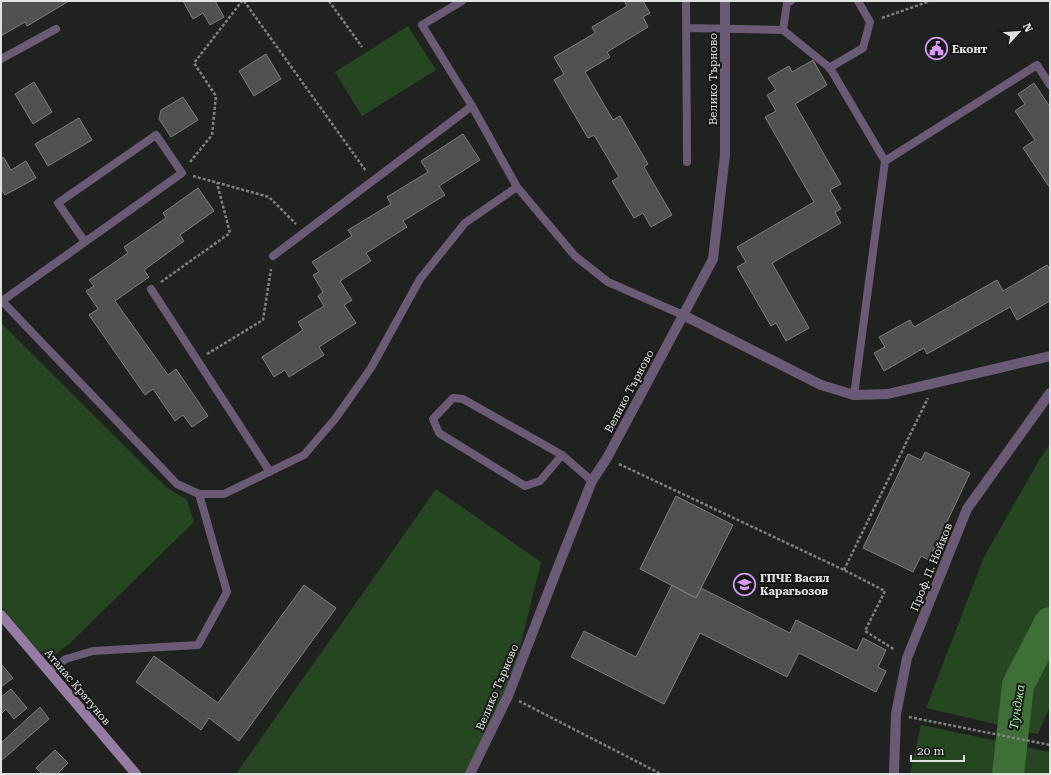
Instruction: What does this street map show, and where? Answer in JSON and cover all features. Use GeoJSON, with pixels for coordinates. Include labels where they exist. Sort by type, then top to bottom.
{"type":"FeatureCollection","features":[{"type":"Feature","properties":{"kind":"main road","name":"Атанас Кратунов"},"geometry":{"type":"LineString","coordinates":[[1,615],[136,774]]}},
{"type":"Feature","properties":{"kind":"street","name":"Велико Търново"},"geometry":{"type":"LineString","coordinates":[[470,774],[508,696],[592,481],[607,458],[713,259],[725,155],[726,1]]}},
{"type":"Feature","properties":{"kind":"street"},"geometry":{"type":"LineString","coordinates":[[683,315],[821,385],[854,395],[888,394],[1050,356]]}},
{"type":"Feature","properties":{"kind":"street","name":"Проф. П. Нойков"},"geometry":{"type":"LineString","coordinates":[[894,774],[896,714],[908,658],[967,509],[1050,393]]}},
{"type":"Feature","properties":{"kind":"lane"},"geometry":{"type":"LineString","coordinates":[[462,1],[422,26],[472,106],[517,186],[575,256],[608,282],[683,315]]}},
{"type":"Feature","properties":{"kind":"lane"},"geometry":{"type":"LineString","coordinates":[[686,1],[687,162]]}},
{"type":"Feature","properties":{"kind":"lane"},"geometry":{"type":"LineString","coordinates":[[782,30],[787,3],[791,1]]}},
{"type":"Feature","properties":{"kind":"lane"},"geometry":{"type":"LineString","coordinates":[[829,68],[863,48],[870,22],[858,1]]}},
{"type":"Feature","properties":{"kind":"lane"},"geometry":{"type":"LineString","coordinates":[[686,28],[782,30],[829,68],[885,161],[854,395]]}},
{"type":"Feature","properties":{"kind":"lane"},"geometry":{"type":"LineString","coordinates":[[1,59],[56,30]]}},
{"type":"Feature","properties":{"kind":"lane"},"geometry":{"type":"LineString","coordinates":[[885,161],[1037,65],[1050,84]]}},
{"type":"Feature","properties":{"kind":"lane"},"geometry":{"type":"LineString","coordinates":[[273,256],[472,106]]}},
{"type":"Feature","properties":{"kind":"lane"},"geometry":{"type":"LineString","coordinates":[[85,242],[58,203],[156,135],[182,173],[85,242],[1,301],[177,484],[199,494],[224,494],[304,455],[335,419],[371,368],[420,279],[465,223],[517,186]]}},
{"type":"Feature","properties":{"kind":"lane"},"geometry":{"type":"LineString","coordinates":[[151,289],[270,472]]}},
{"type":"Feature","properties":{"kind":"lane"},"geometry":{"type":"LineString","coordinates":[[562,455],[540,482],[525,486],[439,433],[432,420],[453,398],[464,398],[562,455],[592,481]]}},
{"type":"Feature","properties":{"kind":"lane"},"geometry":{"type":"LineString","coordinates":[[49,672],[66,658],[93,651],[198,645],[227,592],[199,494]]}},
{"type":"Feature","properties":{"kind":"path"},"geometry":{"type":"LineString","coordinates":[[305,233],[269,197],[182,173],[212,135],[216,96],[194,63],[243,1],[373,181]]}},
{"type":"Feature","properties":{"kind":"path"},"geometry":{"type":"LineString","coordinates":[[329,1],[362,47]]}},
{"type":"Feature","properties":{"kind":"path"},"geometry":{"type":"LineString","coordinates":[[870,22],[930,1]]}},
{"type":"Feature","properties":{"kind":"path"},"geometry":{"type":"LineString","coordinates":[[151,289],[230,233],[217,183]]}},
{"type":"Feature","properties":{"kind":"path"},"geometry":{"type":"LineString","coordinates":[[197,361],[263,320],[273,256]]}},
{"type":"Feature","properties":{"kind":"path"},"geometry":{"type":"LineString","coordinates":[[844,570],[935,383]]}},
{"type":"Feature","properties":{"kind":"path"},"geometry":{"type":"LineString","coordinates":[[607,458],[844,570],[885,591],[865,631],[908,658]]}},
{"type":"Feature","properties":{"kind":"path"},"geometry":{"type":"LineString","coordinates":[[508,696],[661,774]]}},
{"type":"Feature","properties":{"kind":"path"},"geometry":{"type":"LineString","coordinates":[[896,714],[1050,745]]}},
{"type":"Feature","properties":{"kind":"green space"},"geometry":{"type":"Polygon","coordinates":[[[408,26],[436,70],[362,116],[335,72],[408,26]]]}},
{"type":"Feature","properties":{"kind":"green space"},"geometry":{"type":"Polygon","coordinates":[[[1,323],[166,487],[187,500],[194,522],[69,644],[56,654],[39,652],[1,607],[1,323]]]}},
{"type":"Feature","properties":{"kind":"green space"},"geometry":{"type":"Polygon","coordinates":[[[1050,444],[1050,706],[1038,734],[926,708],[984,557],[1041,457],[1050,444]]]}},
{"type":"Feature","properties":{"kind":"green space"},"geometry":{"type":"Polygon","coordinates":[[[436,489],[541,562],[508,696],[470,774],[236,774],[436,489]]]}},
{"type":"Feature","properties":{"kind":"green space"},"geometry":{"type":"Polygon","coordinates":[[[921,725],[1050,752],[1050,774],[910,774],[921,725]]]}},
{"type":"Feature","properties":{"kind":"building"},"geometry":{"type":"Polygon","coordinates":[[[1,1],[69,1],[27,26],[25,22],[1,36],[1,1]]]}},
{"type":"Feature","properties":{"kind":"building"},"geometry":{"type":"Polygon","coordinates":[[[183,1],[215,1],[224,17],[210,25],[203,13],[193,19],[183,1]]]}},
{"type":"Feature","properties":{"kind":"building"},"geometry":{"type":"Polygon","coordinates":[[[624,1],[643,1],[650,13],[643,17],[648,27],[607,52],[610,57],[585,72],[613,120],[620,116],[648,164],[644,167],[672,215],[651,227],[643,213],[634,218],[612,181],[619,177],[594,135],[588,138],[554,80],[564,74],[554,57],[595,33],[592,27],[627,6],[624,1]]]}},
{"type":"Feature","properties":{"kind":"building"},"geometry":{"type":"Polygon","coordinates":[[[266,54],[281,79],[254,96],[239,71],[266,54]]]}},
{"type":"Feature","properties":{"kind":"building"},"geometry":{"type":"Polygon","coordinates":[[[813,60],[827,85],[795,104],[841,184],[830,190],[841,209],[835,212],[841,223],[772,263],[809,328],[786,341],[776,323],[771,326],[737,267],[746,262],[737,247],[814,202],[765,117],[776,111],[767,95],[776,90],[768,78],[789,66],[792,72],[813,60]]]}},
{"type":"Feature","properties":{"kind":"building"},"geometry":{"type":"Polygon","coordinates":[[[34,82],[52,112],[33,124],[15,94],[34,82]]]}},
{"type":"Feature","properties":{"kind":"building"},"geometry":{"type":"Polygon","coordinates":[[[1034,83],[1050,107],[1050,188],[1023,148],[1035,140],[1015,111],[1025,104],[1018,94],[1034,83]]]}},
{"type":"Feature","properties":{"kind":"building"},"geometry":{"type":"Polygon","coordinates":[[[183,97],[198,120],[171,137],[159,119],[161,110],[183,97]]]}},
{"type":"Feature","properties":{"kind":"building"},"geometry":{"type":"Polygon","coordinates":[[[79,118],[92,140],[48,166],[35,144],[79,118]]]}},
{"type":"Feature","properties":{"kind":"building"},"geometry":{"type":"Polygon","coordinates":[[[463,134],[480,160],[439,186],[445,195],[403,221],[407,227],[366,253],[371,261],[340,281],[352,300],[344,305],[356,323],[319,347],[324,355],[289,377],[285,370],[274,377],[262,357],[303,330],[298,322],[324,306],[318,296],[323,292],[313,275],[319,272],[312,262],[352,236],[348,230],[391,204],[387,197],[428,172],[421,161],[463,134]]]}},
{"type":"Feature","properties":{"kind":"building"},"geometry":{"type":"Polygon","coordinates":[[[1,157],[4,158],[11,170],[26,161],[36,178],[5,195],[1,188],[1,157]]]}},
{"type":"Feature","properties":{"kind":"building"},"geometry":{"type":"Polygon","coordinates":[[[198,188],[214,211],[180,235],[184,241],[144,270],[149,277],[115,301],[168,375],[176,369],[208,416],[192,427],[183,415],[175,421],[153,389],[145,395],[89,315],[98,309],[86,291],[94,286],[89,280],[128,253],[124,247],[166,218],[163,213],[198,188]]]}},
{"type":"Feature","properties":{"kind":"building"},"geometry":{"type":"Polygon","coordinates":[[[1047,265],[1050,270],[1050,301],[1017,320],[1010,307],[927,354],[924,348],[884,371],[874,353],[885,347],[879,337],[910,320],[914,327],[997,280],[1003,291],[1047,265]]]}},
{"type":"Feature","properties":{"kind":"building"},"geometry":{"type":"Polygon","coordinates":[[[925,452],[970,473],[929,560],[921,556],[913,572],[863,548],[908,454],[921,460],[925,452]]]}},
{"type":"Feature","properties":{"kind":"building"},"geometry":{"type":"Polygon","coordinates":[[[676,496],[733,525],[696,598],[640,569],[676,496]]]}},
{"type":"Feature","properties":{"kind":"building"},"geometry":{"type":"Polygon","coordinates":[[[304,585],[336,608],[239,741],[209,718],[201,730],[136,682],[154,656],[218,703],[304,585]]]}},
{"type":"Feature","properties":{"kind":"building"},"geometry":{"type":"Polygon","coordinates":[[[672,585],[696,598],[701,588],[790,633],[796,620],[857,651],[863,638],[886,650],[878,667],[886,671],[876,692],[799,653],[787,677],[700,633],[664,704],[571,657],[584,631],[636,657],[672,585]]]}},
{"type":"Feature","properties":{"kind":"building"},"geometry":{"type":"Polygon","coordinates":[[[1,664],[13,678],[1,687],[1,664]]]}},
{"type":"Feature","properties":{"kind":"building"},"geometry":{"type":"Polygon","coordinates":[[[11,689],[27,708],[14,719],[6,709],[1,714],[1,697],[11,689]]]}},
{"type":"Feature","properties":{"kind":"building"},"geometry":{"type":"Polygon","coordinates":[[[40,707],[49,719],[1,761],[1,743],[40,707]]]}},
{"type":"Feature","properties":{"kind":"building"},"geometry":{"type":"Polygon","coordinates":[[[55,750],[68,763],[57,774],[42,774],[36,768],[55,750]]]}},
{"type":"Feature","properties":{"kind":"waterway","name":"Тунджа"},"geometry":{"type":"LineString","coordinates":[[1008,774],[1018,685],[1050,623]]}},
{"type":"Feature","properties":{"kind":"place","name":"Еконт"},"geometry":{"type":"Point","coordinates":[937,49]}},
{"type":"Feature","properties":{"kind":"place","name":"ГПЧЕ Васил Карагьозов"},"geometry":{"type":"Point","coordinates":[745,584]}}]}
